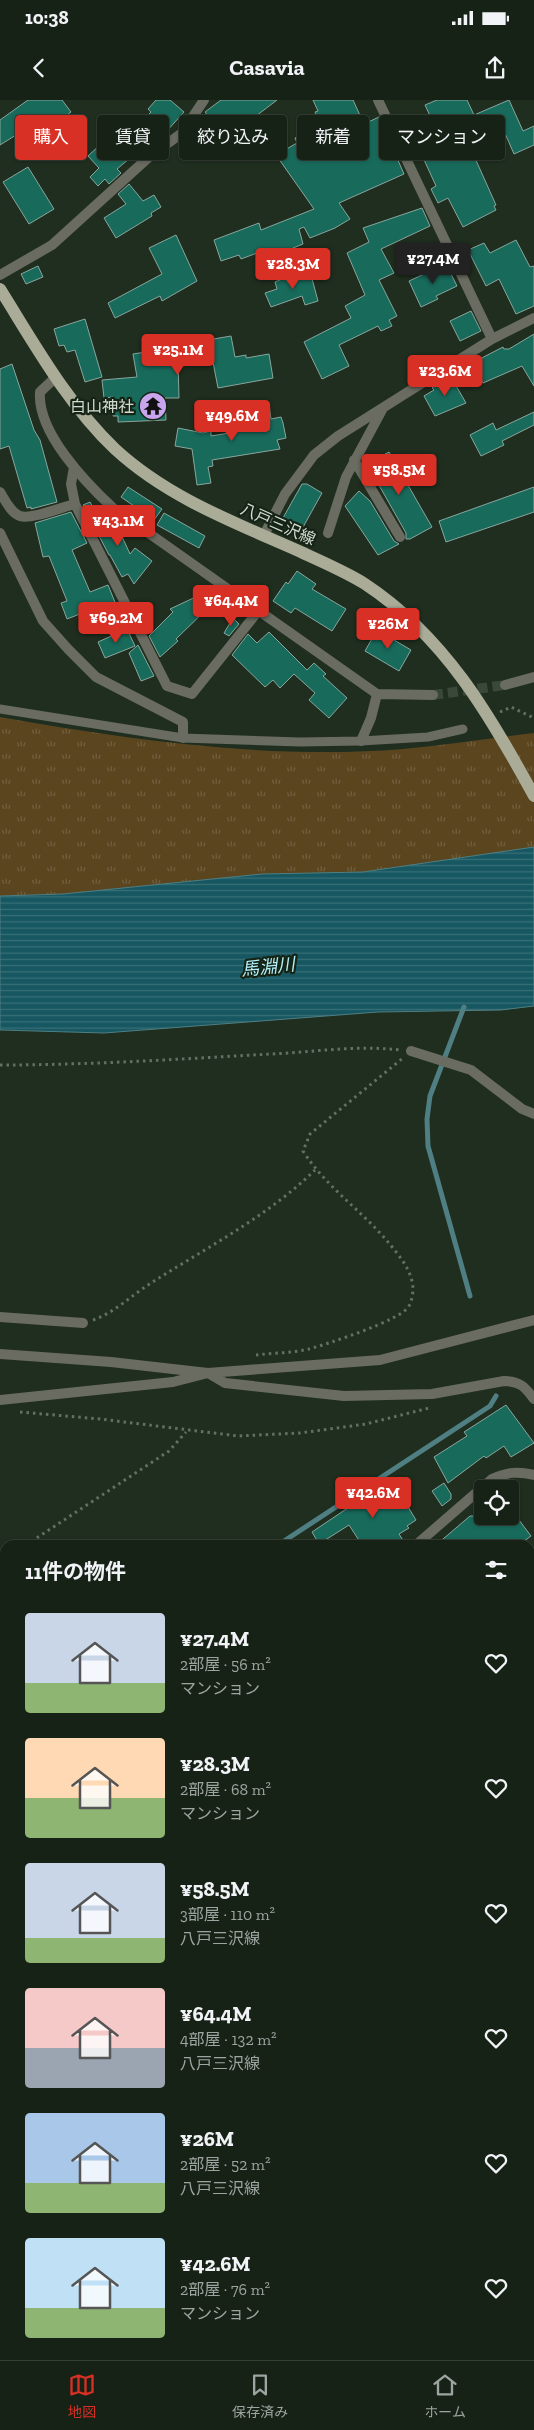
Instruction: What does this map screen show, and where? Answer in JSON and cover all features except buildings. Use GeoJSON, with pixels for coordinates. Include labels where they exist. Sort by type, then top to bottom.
{"type":"FeatureCollection","features":[{"type":"Feature","properties":{"kind":"main road","name":"八戸三沢線"},"geometry":{"type":"LineString","coordinates":[[0,289],[55,378],[84,415],[116,449],[155,480],[197,505],[365,584],[426,633],[475,694],[534,796]]}},
{"type":"Feature","properties":{"kind":"street"},"geometry":{"type":"LineString","coordinates":[[0,275],[52,245],[150,157],[182,133],[204,100]]}},
{"type":"Feature","properties":{"kind":"street"},"geometry":{"type":"LineString","coordinates":[[378,100],[492,339]]}},
{"type":"Feature","properties":{"kind":"street"},"geometry":{"type":"LineString","coordinates":[[264,535],[285,494],[314,455],[338,436],[492,339],[534,318]]}},
{"type":"Feature","properties":{"kind":"street"},"geometry":{"type":"LineString","coordinates":[[55,378],[40,392],[41,414],[83,480],[113,508],[378,694],[433,695]]}},
{"type":"Feature","properties":{"kind":"street"},"geometry":{"type":"LineString","coordinates":[[328,532],[337,499],[354,460],[384,407]]}},
{"type":"Feature","properties":{"kind":"street"},"geometry":{"type":"LineString","coordinates":[[354,460],[400,537]]}},
{"type":"Feature","properties":{"kind":"street"},"geometry":{"type":"LineString","coordinates":[[74,467],[71,484],[74,504],[166,686],[192,694],[259,610]]}},
{"type":"Feature","properties":{"kind":"street"},"geometry":{"type":"LineString","coordinates":[[0,492],[8,505],[19,516],[28,517],[74,504]]}},
{"type":"Feature","properties":{"kind":"street"},"geometry":{"type":"LineString","coordinates":[[0,533],[43,621],[96,677],[183,722],[183,738]]}},
{"type":"Feature","properties":{"kind":"street"},"geometry":{"type":"LineString","coordinates":[[505,685],[534,677]]}},
{"type":"Feature","properties":{"kind":"street"},"geometry":{"type":"LineString","coordinates":[[361,741],[371,718],[378,694]]}},
{"type":"Feature","properties":{"kind":"street"},"geometry":{"type":"LineString","coordinates":[[411,1051],[471,1070],[522,1109],[534,1114]]}},
{"type":"Feature","properties":{"kind":"street"},"geometry":{"type":"LineString","coordinates":[[0,1317],[83,1324]]}},
{"type":"Feature","properties":{"kind":"street"},"geometry":{"type":"LineString","coordinates":[[0,1400],[173,1382],[208,1373],[380,1360],[534,1320]]}},
{"type":"Feature","properties":{"kind":"street"},"geometry":{"type":"LineString","coordinates":[[0,1354],[111,1362],[208,1373],[225,1383],[344,1396],[432,1394],[495,1382],[514,1381],[523,1384],[534,1399]]}},
{"type":"Feature","properties":{"kind":"street"},"geometry":{"type":"LineString","coordinates":[[422,1540],[492,1479],[507,1472],[522,1472],[534,1476]]}},
{"type":"Feature","properties":{"kind":"lane"},"geometry":{"type":"LineString","coordinates":[[0,708],[183,738],[300,742],[361,741],[428,737],[463,728]]}},
{"type":"Feature","properties":{"kind":"path"},"geometry":{"type":"LineString","coordinates":[[500,712],[512,707],[534,718]]}},
{"type":"Feature","properties":{"kind":"path"},"geometry":{"type":"LineString","coordinates":[[0,1065],[58,1065],[298,1053],[344,1048],[379,1048],[411,1051]]}},
{"type":"Feature","properties":{"kind":"path"},"geometry":{"type":"LineString","coordinates":[[250,1356],[308,1349],[392,1319],[408,1308],[414,1289],[409,1270],[388,1241],[315,1170],[303,1151],[310,1134],[411,1051]]}},
{"type":"Feature","properties":{"kind":"path"},"geometry":{"type":"LineString","coordinates":[[83,1324],[104,1316],[134,1294],[291,1194],[315,1170]]}},
{"type":"Feature","properties":{"kind":"path"},"geometry":{"type":"LineString","coordinates":[[16,1412],[146,1424],[187,1431],[238,1436],[300,1433],[366,1424],[431,1408]]}},
{"type":"Feature","properties":{"kind":"path"},"geometry":{"type":"LineString","coordinates":[[34,1540],[169,1451],[187,1431]]}},
{"type":"Feature","properties":{"kind":"green space"},"geometry":{"type":"Polygon","coordinates":[[[0,717],[100,733],[201,746],[302,752],[353,752],[403,749],[534,733],[534,847],[363,872],[262,874],[63,894],[0,896],[0,717]]]}},
{"type":"Feature","properties":{"kind":"water","name":"馬淵川"},"geometry":{"type":"Polygon","coordinates":[[[534,847],[534,1006],[501,1010],[378,1012],[104,1033],[0,1030],[0,896],[63,894],[262,874],[363,872],[534,847]]]}},
{"type":"Feature","properties":{"kind":"waterway"},"geometry":{"type":"LineString","coordinates":[[464,1007],[430,1096],[427,1119],[428,1146],[470,1296]]}},
{"type":"Feature","properties":{"kind":"waterway"},"geometry":{"type":"LineString","coordinates":[[286,1540],[490,1406],[496,1396]]}},
{"type":"Feature","properties":{"kind":"tunnel"},"geometry":{"type":"LineString","coordinates":[[433,695],[505,685]]}},
{"type":"Feature","properties":{"kind":"place","name":"白山神社"},"geometry":{"type":"Point","coordinates":[153,406]}}]}
